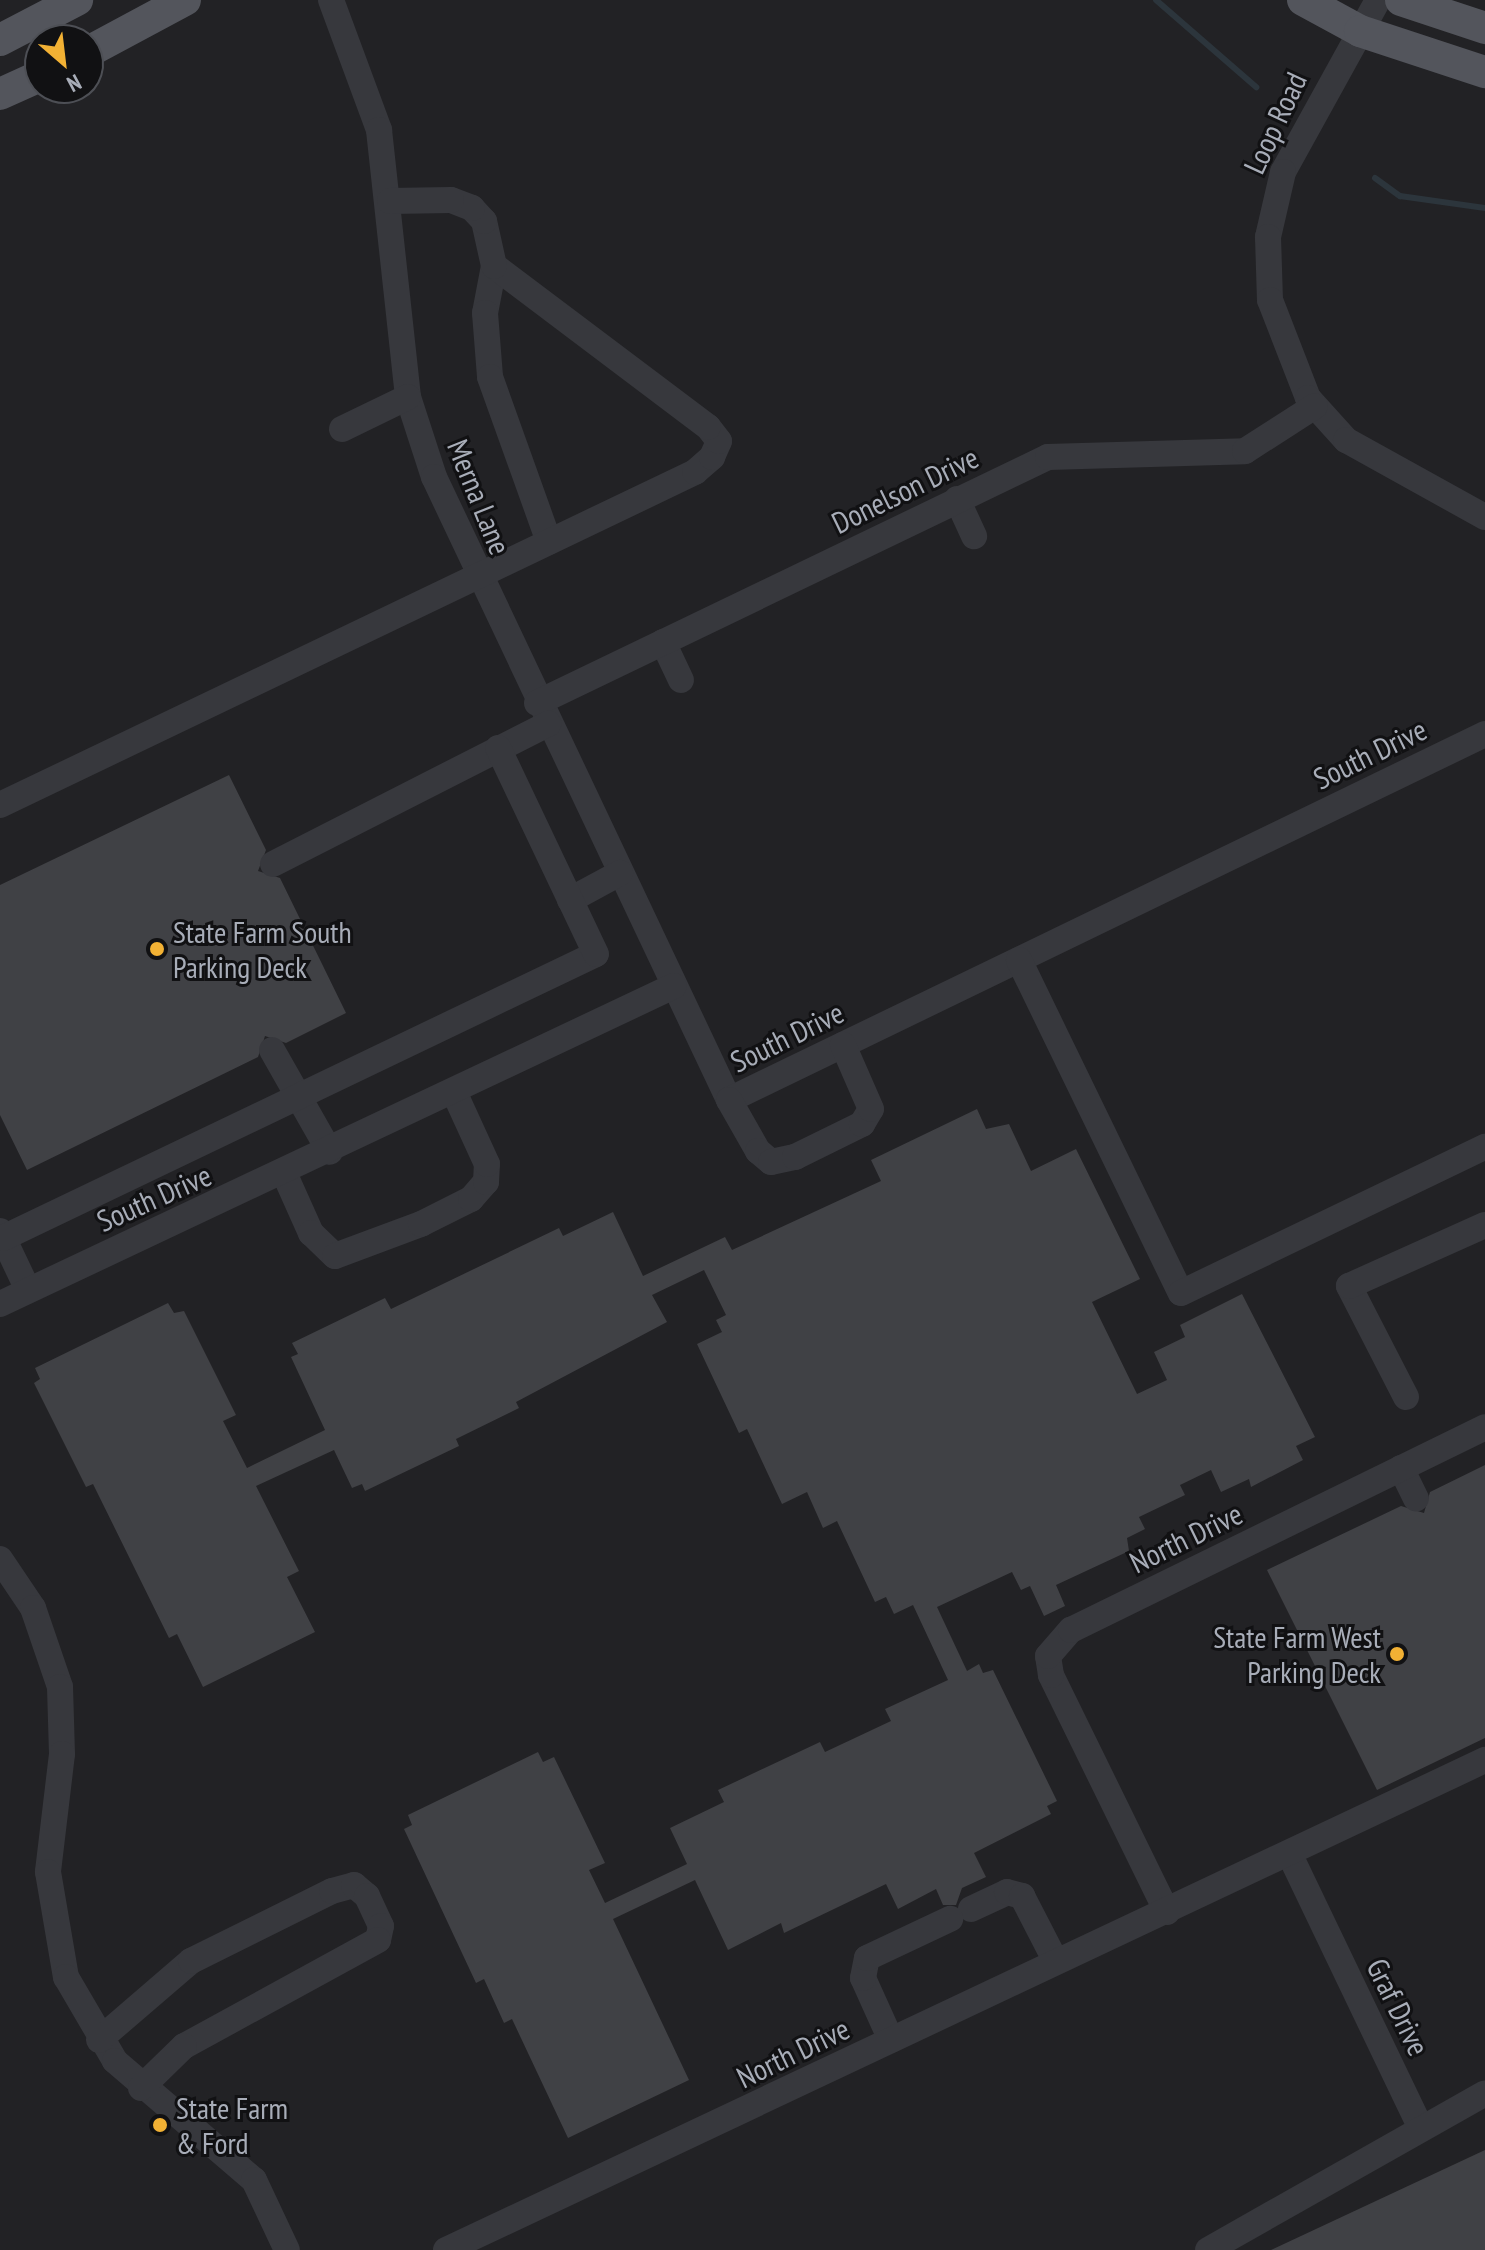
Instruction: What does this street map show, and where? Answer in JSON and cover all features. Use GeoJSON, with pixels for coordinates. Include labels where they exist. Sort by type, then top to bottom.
{"type":"FeatureCollection","features":[{"type":"Feature","properties":{"kind":"main road"},"geometry":{"type":"LineString","coordinates":[[0,40],[77,0]]}},
{"type":"Feature","properties":{"kind":"main road"},"geometry":{"type":"LineString","coordinates":[[104,43],[185,0]]}},
{"type":"Feature","properties":{"kind":"main road"},"geometry":{"type":"LineString","coordinates":[[1303,0],[1360,31],[1485,72]]}},
{"type":"Feature","properties":{"kind":"main road"},"geometry":{"type":"LineString","coordinates":[[1401,0],[1485,28]]}},
{"type":"Feature","properties":{"kind":"main road"},"geometry":{"type":"LineString","coordinates":[[0,94],[24,83]]}},
{"type":"Feature","properties":{"kind":"street","name":"Merna Lane"},"geometry":{"type":"LineString","coordinates":[[331,0],[379,130],[390,201],[408,397],[477,577],[674,986]]}},
{"type":"Feature","properties":{"kind":"street","name":"Loop Road"},"geometry":{"type":"LineString","coordinates":[[1378,0],[1288,160],[1268,237],[1281,342],[1315,406],[1346,440],[1395,472],[1485,517]]}},
{"type":"Feature","properties":{"kind":"street"},"geometry":{"type":"LineString","coordinates":[[390,201],[451,200],[472,208],[484,221],[494,266],[485,313],[490,377],[549,542]]}},
{"type":"Feature","properties":{"kind":"street"},"geometry":{"type":"LineString","coordinates":[[0,805],[695,472],[719,441],[494,266]]}},
{"type":"Feature","properties":{"kind":"street"},"geometry":{"type":"LineString","coordinates":[[342,429],[408,397]]}},
{"type":"Feature","properties":{"kind":"street","name":"Donelson Drive"},"geometry":{"type":"LineString","coordinates":[[273,864],[498,748],[542,714],[663,642],[957,499],[1068,453],[1245,451],[1315,406]]}},
{"type":"Feature","properties":{"kind":"street"},"geometry":{"type":"LineString","coordinates":[[957,499],[974,536]]}},
{"type":"Feature","properties":{"kind":"street"},"geometry":{"type":"LineString","coordinates":[[663,642],[681,680]]}},
{"type":"Feature","properties":{"kind":"street","name":"South Drive"},"geometry":{"type":"LineString","coordinates":[[0,1304],[285,1175],[674,986],[729,1100],[1485,734]]}},
{"type":"Feature","properties":{"kind":"street"},"geometry":{"type":"LineString","coordinates":[[28,1290],[2,1235],[596,954],[498,748]]}},
{"type":"Feature","properties":{"kind":"street"},"geometry":{"type":"LineString","coordinates":[[570,900],[620,873]]}},
{"type":"Feature","properties":{"kind":"street"},"geometry":{"type":"LineString","coordinates":[[1019,960],[1181,1293],[1485,1147]]}},
{"type":"Feature","properties":{"kind":"street"},"geometry":{"type":"LineString","coordinates":[[729,1100],[758,1151],[771,1162],[795,1157],[862,1124],[871,1109],[843,1045]]}},
{"type":"Feature","properties":{"kind":"street"},"geometry":{"type":"LineString","coordinates":[[280,1046],[330,1152]]}},
{"type":"Feature","properties":{"kind":"street"},"geometry":{"type":"LineString","coordinates":[[285,1175],[311,1233],[335,1256],[421,1224],[471,1199],[486,1182],[487,1164],[455,1094]]}},
{"type":"Feature","properties":{"kind":"street"},"geometry":{"type":"LineString","coordinates":[[1406,1397],[1349,1286],[1485,1225]]}},
{"type":"Feature","properties":{"kind":"street","name":"North Drive"},"geometry":{"type":"LineString","coordinates":[[1167,1912],[1051,1675],[1048,1656],[1071,1630],[1485,1427]]}},
{"type":"Feature","properties":{"kind":"street"},"geometry":{"type":"LineString","coordinates":[[1401,1468],[1416,1499]]}},
{"type":"Feature","properties":{"kind":"street"},"geometry":{"type":"LineString","coordinates":[[0,1559],[33,1608],[60,1687],[50,1904],[66,1977],[99,2040],[141,2088],[240,2163],[266,2197],[287,2250]]}},
{"type":"Feature","properties":{"kind":"street","name":"North Drive"},"geometry":{"type":"LineString","coordinates":[[446,2250],[1055,1960],[1167,1912],[1289,1853],[1412,1784],[1485,1760]]}},
{"type":"Feature","properties":{"kind":"street","name":"Graf Drive"},"geometry":{"type":"LineString","coordinates":[[1289,1853],[1419,2124]]}},
{"type":"Feature","properties":{"kind":"street"},"geometry":{"type":"LineString","coordinates":[[99,2040],[191,1961],[332,1891],[354,1885],[367,1896],[381,1926],[371,1947],[184,2046],[141,2088]]}},
{"type":"Feature","properties":{"kind":"street"},"geometry":{"type":"LineString","coordinates":[[891,2040],[863,1978],[867,1958],[1007,1892],[1022,1896],[1055,1960]]}},
{"type":"Feature","properties":{"kind":"street"},"geometry":{"type":"LineString","coordinates":[[1208,2250],[1419,2124],[1485,2093]]}},
{"type":"Feature","properties":{"kind":"shaded area"},"geometry":{"type":"Polygon","coordinates":[[[0,0],[1485,0],[1485,2250],[0,2250],[0,0]]]}},
{"type":"Feature","properties":{"kind":"building","name":"State Farm South Parking Deck"},"geometry":{"type":"Polygon","coordinates":[[[229,775],[266,850],[258,871],[280,878],[346,1013],[286,1043],[265,1036],[258,1057],[27,1170],[0,1115],[0,885],[229,775]]]}},
{"type":"Feature","properties":{"kind":"building"},"geometry":{"type":"Polygon","coordinates":[[[977,1109],[986,1129],[1009,1124],[1031,1171],[1076,1149],[1140,1279],[1092,1302],[1137,1394],[1167,1380],[1154,1352],[1185,1337],[1180,1325],[1242,1294],[1315,1437],[1296,1446],[1303,1460],[1251,1487],[1249,1479],[1221,1492],[1211,1470],[1180,1485],[1185,1495],[1139,1517],[1145,1529],[1127,1538],[1129,1551],[1056,1585],[1065,1606],[1044,1616],[1030,1586],[1021,1590],[1012,1572],[937,1607],[967,1671],[979,1664],[983,1673],[993,1670],[1057,1801],[1047,1806],[1051,1814],[974,1853],[986,1877],[962,1888],[956,1905],[943,1905],[936,1889],[898,1909],[886,1884],[784,1933],[781,1923],[728,1950],[695,1880],[613,1919],[689,2080],[568,2138],[512,2019],[504,2023],[484,1979],[476,1983],[404,1829],[412,1825],[408,1815],[538,1752],[543,1762],[554,1757],[605,1863],[589,1870],[605,1903],[687,1864],[670,1828],[724,1802],[718,1790],[820,1742],[825,1752],[891,1721],[885,1709],[948,1680],[913,1605],[894,1614],[886,1597],[875,1602],[837,1521],[823,1528],[807,1492],[782,1504],[747,1429],[739,1433],[697,1344],[722,1332],[716,1320],[726,1315],[704,1270],[652,1295],[667,1322],[516,1402],[519,1408],[456,1439],[459,1446],[365,1491],[362,1484],[352,1488],[334,1450],[256,1486],[299,1571],[287,1577],[315,1632],[203,1687],[177,1634],[169,1638],[93,1484],[86,1487],[34,1383],[40,1379],[35,1368],[168,1303],[174,1313],[184,1311],[236,1415],[223,1421],[247,1468],[325,1430],[291,1357],[298,1354],[292,1343],[385,1298],[391,1309],[559,1228],[563,1236],[613,1212],[643,1276],[725,1237],[732,1250],[881,1181],[871,1160],[977,1109]]]}},
{"type":"Feature","properties":{"kind":"building","name":"State Farm West Parking Deck"},"geometry":{"type":"Polygon","coordinates":[[[1485,1465],[1485,1738],[1377,1790],[1267,1570],[1401,1506],[1424,1513],[1430,1492],[1485,1465]]]}},
{"type":"Feature","properties":{"kind":"building"},"geometry":{"type":"Polygon","coordinates":[[[1485,2150],[1485,2250],[1271,2250],[1485,2150]]]}},
{"type":"Feature","properties":{"kind":"waterway"},"geometry":{"type":"LineString","coordinates":[[1156,0],[1256,87]]}},
{"type":"Feature","properties":{"kind":"waterway"},"geometry":{"type":"LineString","coordinates":[[1375,178],[1400,196],[1485,208]]}},
{"type":"Feature","properties":{"kind":"place","name":"State Farm South Parking Deck"},"geometry":{"type":"Point","coordinates":[157,949]}},
{"type":"Feature","properties":{"kind":"place","name":"State Farm West Parking Deck"},"geometry":{"type":"Point","coordinates":[1397,1654]}},
{"type":"Feature","properties":{"kind":"place","name":"State Farm & Ford"},"geometry":{"type":"Point","coordinates":[160,2125]}}]}
